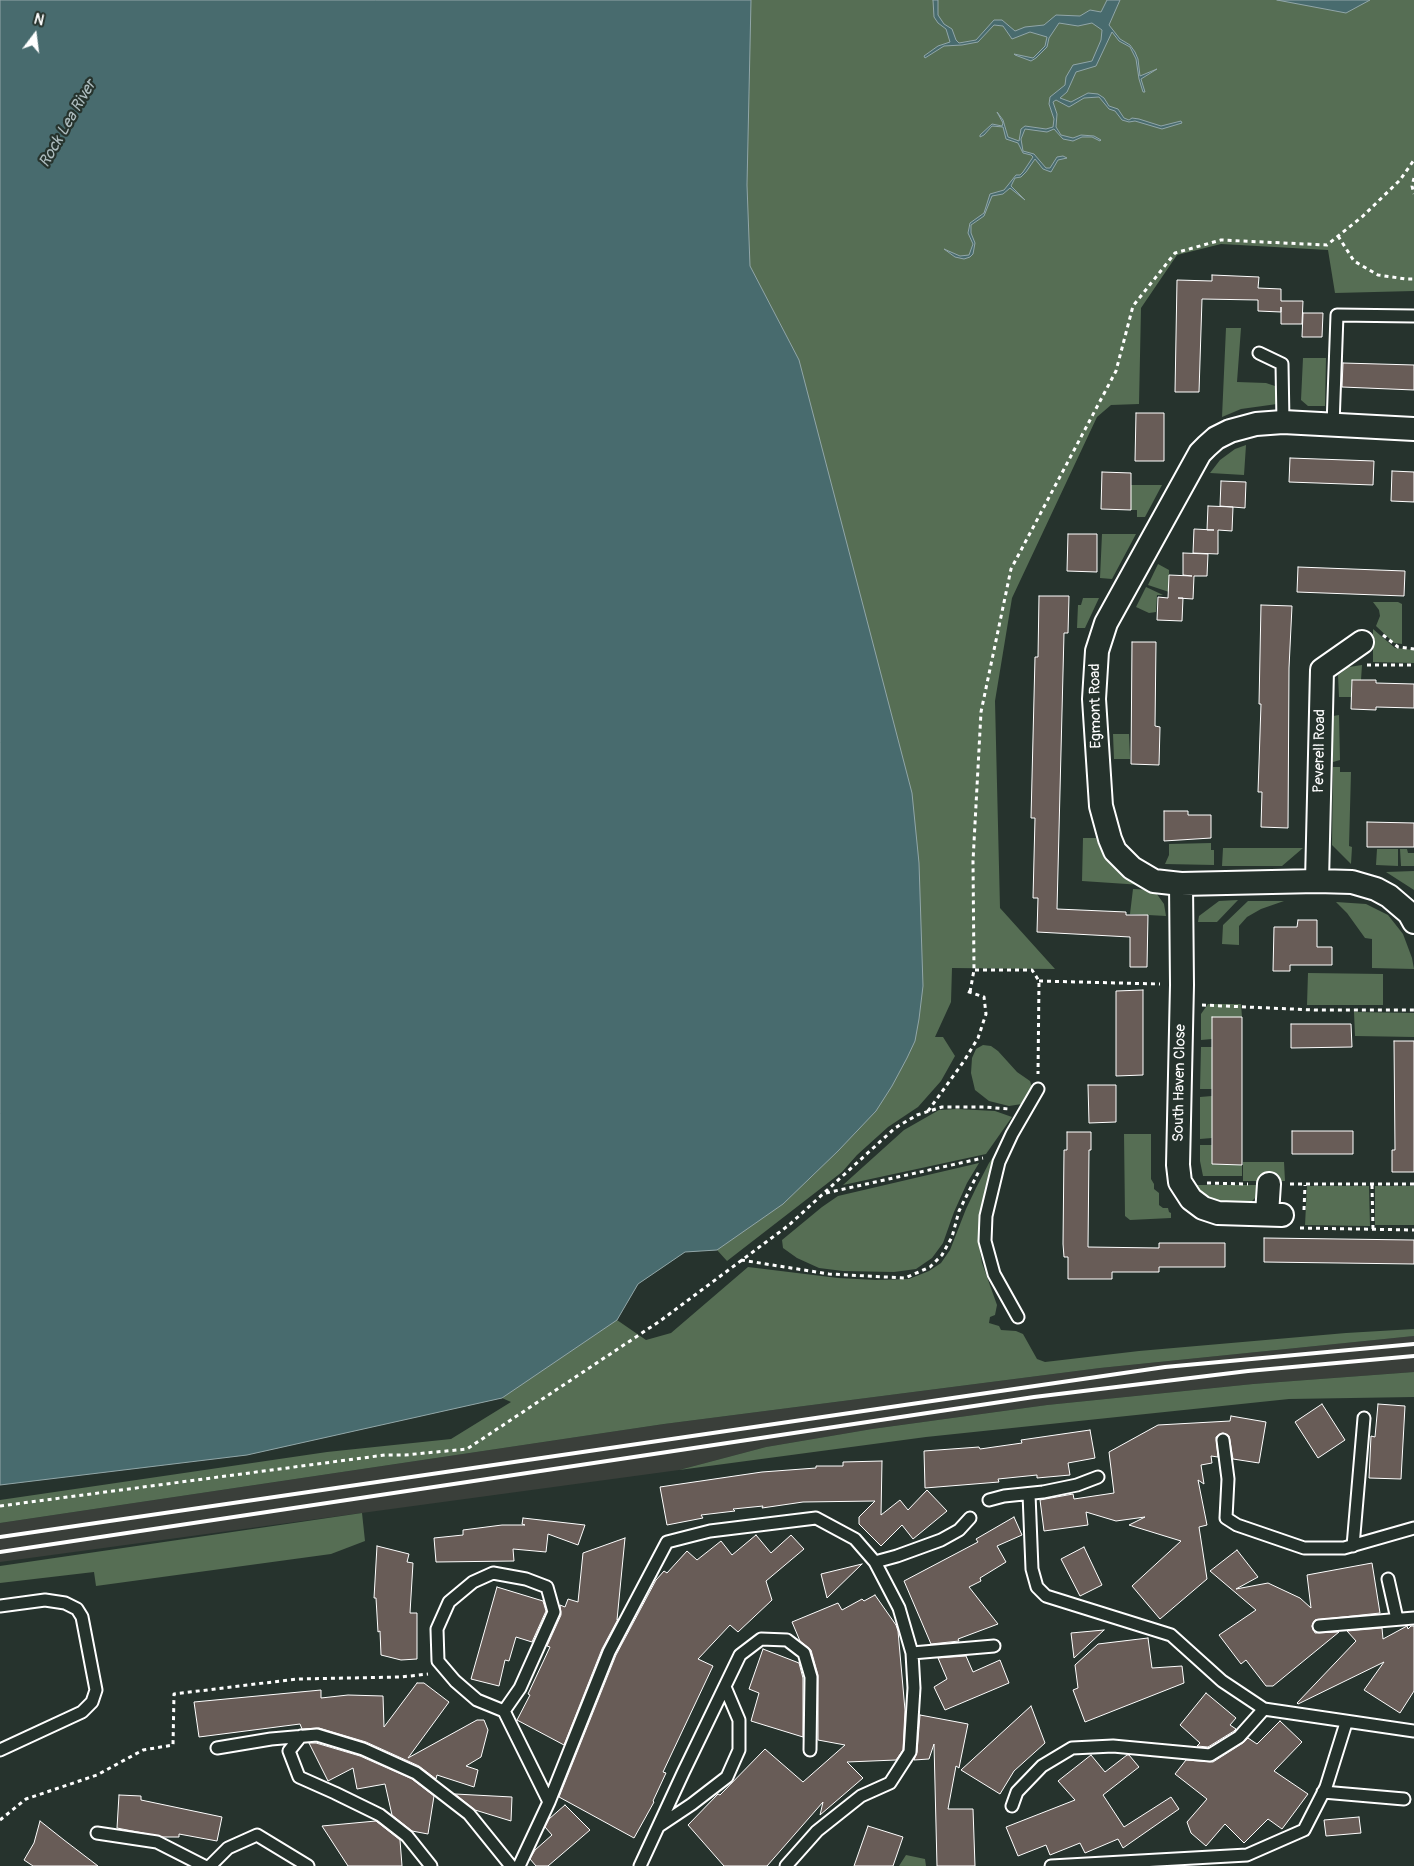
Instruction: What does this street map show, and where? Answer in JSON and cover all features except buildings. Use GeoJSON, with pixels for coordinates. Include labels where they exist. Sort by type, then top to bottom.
{"type":"FeatureCollection","features":[{"type":"Feature","properties":{"kind":"street","name":"Egmont Road"},"geometry":{"type":"LineString","coordinates":[[1414,429],[1283,422],[1249,426],[1223,434],[1206,446],[1106,623],[1096,651],[1094,699],[1101,806],[1110,839],[1115,850],[1124,861],[1144,876],[1154,880],[1181,884],[1352,882],[1376,889],[1399,904],[1409,913],[1414,922]]}},
{"type":"Feature","properties":{"kind":"street","name":"Peverell Road"},"geometry":{"type":"LineString","coordinates":[[1317,881],[1322,670],[1362,642]]}},
{"type":"Feature","properties":{"kind":"street","name":"South Haven Close"},"geometry":{"type":"LineString","coordinates":[[1180,1182],[1178,1166],[1182,985],[1181,884]]}},
{"type":"Feature","properties":{"kind":"street"},"geometry":{"type":"LineString","coordinates":[[1180,1182],[1190,1199],[1203,1208],[1218,1213],[1239,1215],[1275,1215],[1269,1184]]}},
{"type":"Feature","properties":{"kind":"lane"},"geometry":{"type":"LineString","coordinates":[[1332,425],[1337,315],[1414,316]]}},
{"type":"Feature","properties":{"kind":"lane"},"geometry":{"type":"LineString","coordinates":[[1259,353],[1282,364],[1283,422]]}},
{"type":"Feature","properties":{"kind":"lane"},"geometry":{"type":"LineString","coordinates":[[1018,1317],[994,1274],[985,1241],[986,1216],[999,1162],[1012,1134],[1038,1089]]}},
{"type":"Feature","properties":{"kind":"lane"},"geometry":{"type":"LineString","coordinates":[[1353,1546],[1364,1418]]}},
{"type":"Feature","properties":{"kind":"lane"},"geometry":{"type":"LineString","coordinates":[[1223,1440],[1228,1479],[1226,1518],[1237,1525],[1304,1548],[1344,1548],[1414,1528]]}},
{"type":"Feature","properties":{"kind":"lane"},"geometry":{"type":"LineString","coordinates":[[989,1500],[1004,1496],[1044,1492],[1077,1485],[1098,1477]]}},
{"type":"Feature","properties":{"kind":"lane"},"geometry":{"type":"LineString","coordinates":[[1029,1494],[1032,1569],[1037,1586],[1046,1596],[1171,1635],[1222,1681],[1264,1709],[1414,1732]]}},
{"type":"Feature","properties":{"kind":"lane"},"geometry":{"type":"LineString","coordinates":[[519,1866],[548,1802],[609,1652],[667,1542],[710,1531],[816,1518],[855,1539],[875,1562],[899,1608],[912,1653],[914,1688],[910,1752],[890,1783],[861,1796],[831,1819],[817,1831],[786,1866]]}},
{"type":"Feature","properties":{"kind":"lane"},"geometry":{"type":"LineString","coordinates":[[875,1562],[898,1556],[941,1540],[959,1530],[970,1518]]}},
{"type":"Feature","properties":{"kind":"lane"},"geometry":{"type":"LineString","coordinates":[[504,1711],[520,1688],[554,1612],[547,1587],[526,1579],[493,1573],[473,1582],[449,1602],[437,1629],[438,1661],[477,1700],[504,1711],[548,1802]]}},
{"type":"Feature","properties":{"kind":"lane"},"geometry":{"type":"LineString","coordinates":[[1388,1579],[1397,1619]]}},
{"type":"Feature","properties":{"kind":"lane"},"geometry":{"type":"LineString","coordinates":[[0,1606],[45,1600],[65,1603],[78,1609],[82,1617],[96,1690],[92,1702],[82,1712],[0,1750]]}},
{"type":"Feature","properties":{"kind":"lane"},"geometry":{"type":"LineString","coordinates":[[1319,1626],[1414,1618]]}},
{"type":"Feature","properties":{"kind":"lane"},"geometry":{"type":"LineString","coordinates":[[640,1866],[740,1655],[761,1639],[787,1640],[804,1653],[811,1677],[810,1750]]}},
{"type":"Feature","properties":{"kind":"lane"},"geometry":{"type":"LineString","coordinates":[[912,1653],[994,1646]]}},
{"type":"Feature","properties":{"kind":"lane"},"geometry":{"type":"LineString","coordinates":[[659,1826],[727,1777],[739,1750],[739,1720],[725,1687]]}},
{"type":"Feature","properties":{"kind":"lane"},"geometry":{"type":"LineString","coordinates":[[1012,1806],[1018,1792],[1042,1766],[1072,1748],[1113,1746],[1210,1755],[1239,1737],[1264,1709]]}},
{"type":"Feature","properties":{"kind":"lane"},"geometry":{"type":"LineString","coordinates":[[1051,1866],[1247,1855],[1304,1830],[1323,1792],[1346,1723]]}},
{"type":"Feature","properties":{"kind":"lane"},"geometry":{"type":"LineString","coordinates":[[217,1748],[271,1739],[317,1735],[363,1748],[416,1773],[469,1814],[511,1866]]}},
{"type":"Feature","properties":{"kind":"lane"},"geometry":{"type":"LineString","coordinates":[[301,1736],[289,1751],[299,1777],[380,1816],[407,1836],[431,1866]]}},
{"type":"Feature","properties":{"kind":"lane"},"geometry":{"type":"LineString","coordinates":[[1323,1792],[1404,1800]]}},
{"type":"Feature","properties":{"kind":"lane"},"geometry":{"type":"LineString","coordinates":[[97,1833],[158,1842],[204,1866]]}},
{"type":"Feature","properties":{"kind":"lane"},"geometry":{"type":"LineString","coordinates":[[210,1866],[228,1848],[257,1834],[308,1866]]}},
{"type":"Feature","properties":{"kind":"path"},"geometry":{"type":"LineString","coordinates":[[970,992],[974,970],[973,861],[981,712],[1011,570],[1116,371],[1133,306],[1175,253],[1221,240],[1327,245],[1362,216],[1400,180],[1414,160]]}},
{"type":"Feature","properties":{"kind":"path"},"geometry":{"type":"LineString","coordinates":[[1414,178],[1412,186],[1414,194]]}},
{"type":"Feature","properties":{"kind":"path"},"geometry":{"type":"LineString","coordinates":[[1338,236],[1354,261],[1378,275],[1414,279]]}},
{"type":"Feature","properties":{"kind":"path"},"geometry":{"type":"LineString","coordinates":[[974,970],[1032,970],[1039,981],[1038,1089]]}},
{"type":"Feature","properties":{"kind":"path"},"geometry":{"type":"LineString","coordinates":[[1039,981],[1182,985],[1200,1005],[1314,1010],[1414,1010]]}},
{"type":"Feature","properties":{"kind":"path"},"geometry":{"type":"LineString","coordinates":[[928,1111],[978,1038],[986,1014],[984,997],[966,991]]}},
{"type":"Feature","properties":{"kind":"path"},"geometry":{"type":"LineString","coordinates":[[0,1506],[385,1455],[467,1449],[660,1321],[789,1225],[895,1128],[917,1115],[942,1107],[963,1106],[1012,1110]]}},
{"type":"Feature","properties":{"kind":"path"},"geometry":{"type":"LineString","coordinates":[[824,1193],[989,1156],[985,1162]]}},
{"type":"Feature","properties":{"kind":"path"},"geometry":{"type":"LineString","coordinates":[[741,1260],[829,1274],[905,1278],[930,1268],[942,1255],[952,1237],[959,1211],[980,1169]]}},
{"type":"Feature","properties":{"kind":"path"},"geometry":{"type":"LineString","coordinates":[[1180,1182],[1414,1184]]}},
{"type":"Feature","properties":{"kind":"path"},"geometry":{"type":"LineString","coordinates":[[1303,1228],[1305,1184]]}},
{"type":"Feature","properties":{"kind":"path"},"geometry":{"type":"LineString","coordinates":[[1372,1184],[1372,1229]]}},
{"type":"Feature","properties":{"kind":"path"},"geometry":{"type":"LineString","coordinates":[[1275,1215],[1296,1228],[1414,1230]]}},
{"type":"Feature","properties":{"kind":"path"},"geometry":{"type":"LineString","coordinates":[[0,1820],[26,1799],[96,1775],[143,1750],[173,1746],[174,1694],[297,1679],[401,1677],[447,1672]]}},
{"type":"Feature","properties":{"kind":"shaded area"},"geometry":{"type":"Polygon","coordinates":[[[1414,1336],[1414,1372],[1253,1384],[1047,1405],[872,1429],[766,1447],[679,1470],[0,1562],[0,1523],[664,1424],[1100,1368],[1414,1336]]]}},
{"type":"Feature","properties":{"kind":"green space"},"geometry":{"type":"Polygon","coordinates":[[[264,0],[1414,0],[1414,291],[1335,293],[1328,250],[1221,244],[1177,255],[1141,308],[1139,404],[1111,405],[1097,417],[1012,598],[995,701],[1000,908],[1055,969],[952,968],[951,1002],[935,1037],[943,1037],[955,1056],[941,1081],[918,1107],[888,1127],[857,1155],[842,1172],[727,1261],[717,1250],[685,1252],[638,1284],[617,1320],[646,1340],[671,1333],[748,1267],[838,1278],[876,1280],[909,1279],[929,1271],[941,1263],[950,1250],[976,1188],[989,1163],[999,1149],[980,1212],[978,1240],[982,1263],[997,1305],[995,1315],[990,1317],[989,1323],[999,1326],[1001,1330],[1016,1331],[1023,1334],[1037,1359],[1045,1362],[1139,1351],[1346,1333],[1414,1329],[1414,1336],[1100,1368],[664,1424],[0,1523],[0,1500],[327,1452],[451,1439],[511,1402],[502,1398],[247,1455],[0,1485],[264,0]]]}},
{"type":"Feature","properties":{"kind":"green space"},"geometry":{"type":"Polygon","coordinates":[[[1226,328],[1241,328],[1237,382],[1266,383],[1275,386],[1278,389],[1277,404],[1241,409],[1222,417],[1226,328]]]}},
{"type":"Feature","properties":{"kind":"green space"},"geometry":{"type":"Polygon","coordinates":[[[1303,358],[1326,358],[1325,406],[1308,406],[1301,400],[1303,358]]]}},
{"type":"Feature","properties":{"kind":"green space"},"geometry":{"type":"Polygon","coordinates":[[[1246,445],[1244,475],[1210,473],[1220,460],[1235,449],[1246,445]]]}},
{"type":"Feature","properties":{"kind":"green space"},"geometry":{"type":"Polygon","coordinates":[[[1131,485],[1162,485],[1145,517],[1137,517],[1137,510],[1131,510],[1131,485]]]}},
{"type":"Feature","properties":{"kind":"green space"},"geometry":{"type":"Polygon","coordinates":[[[1102,534],[1136,534],[1112,579],[1100,578],[1102,534]]]}},
{"type":"Feature","properties":{"kind":"green space"},"geometry":{"type":"Polygon","coordinates":[[[1158,564],[1169,570],[1169,592],[1148,585],[1158,564]]]}},
{"type":"Feature","properties":{"kind":"green space"},"geometry":{"type":"Polygon","coordinates":[[[1146,587],[1163,595],[1157,595],[1156,612],[1149,613],[1136,607],[1146,587]]]}},
{"type":"Feature","properties":{"kind":"green space"},"geometry":{"type":"Polygon","coordinates":[[[1083,598],[1099,598],[1085,628],[1077,628],[1078,605],[1081,605],[1083,598]]]}},
{"type":"Feature","properties":{"kind":"green space"},"geometry":{"type":"Polygon","coordinates":[[[1373,602],[1398,602],[1402,604],[1402,644],[1394,643],[1376,626],[1380,616],[1379,610],[1373,602]]]}},
{"type":"Feature","properties":{"kind":"green space"},"geometry":{"type":"Polygon","coordinates":[[[1373,629],[1395,648],[1414,650],[1414,663],[1373,662],[1373,629]]]}},
{"type":"Feature","properties":{"kind":"green space"},"geometry":{"type":"Polygon","coordinates":[[[1362,665],[1361,680],[1352,680],[1351,697],[1339,697],[1338,675],[1349,667],[1362,665]]]}},
{"type":"Feature","properties":{"kind":"green space"},"geometry":{"type":"Polygon","coordinates":[[[1339,715],[1340,760],[1333,762],[1333,716],[1339,715]]]}},
{"type":"Feature","properties":{"kind":"green space"},"geometry":{"type":"Polygon","coordinates":[[[1113,734],[1129,734],[1130,759],[1114,759],[1113,734]]]}},
{"type":"Feature","properties":{"kind":"green space"},"geometry":{"type":"Polygon","coordinates":[[[1333,767],[1340,767],[1340,772],[1351,772],[1349,846],[1352,847],[1351,864],[1332,845],[1333,767]]]}},
{"type":"Feature","properties":{"kind":"green space"},"geometry":{"type":"Polygon","coordinates":[[[1083,838],[1096,838],[1100,848],[1114,866],[1142,885],[1082,881],[1083,838]]]}},
{"type":"Feature","properties":{"kind":"green space"},"geometry":{"type":"Polygon","coordinates":[[[1211,843],[1211,850],[1214,850],[1214,865],[1165,864],[1169,855],[1169,844],[1211,843]]]}},
{"type":"Feature","properties":{"kind":"green space"},"geometry":{"type":"Polygon","coordinates":[[[1223,848],[1303,848],[1282,866],[1222,866],[1223,848]]]}},
{"type":"Feature","properties":{"kind":"green space"},"geometry":{"type":"Polygon","coordinates":[[[1377,849],[1398,849],[1398,866],[1376,865],[1377,849]]]}},
{"type":"Feature","properties":{"kind":"green space"},"geometry":{"type":"Polygon","coordinates":[[[1400,849],[1407,849],[1408,853],[1414,853],[1414,866],[1401,866],[1400,849]]]}},
{"type":"Feature","properties":{"kind":"green space"},"geometry":{"type":"Polygon","coordinates":[[[1414,871],[1414,890],[1386,872],[1414,871]]]}},
{"type":"Feature","properties":{"kind":"green space"},"geometry":{"type":"Polygon","coordinates":[[[1133,889],[1154,890],[1164,904],[1166,916],[1130,914],[1133,889]]]}},
{"type":"Feature","properties":{"kind":"green space"},"geometry":{"type":"Polygon","coordinates":[[[1238,900],[1217,922],[1198,922],[1199,916],[1219,901],[1238,900]]]}},
{"type":"Feature","properties":{"kind":"green space"},"geometry":{"type":"Polygon","coordinates":[[[1248,901],[1284,901],[1261,909],[1247,917],[1239,926],[1239,945],[1222,944],[1223,925],[1248,901]]]}},
{"type":"Feature","properties":{"kind":"green space"},"geometry":{"type":"Polygon","coordinates":[[[1336,902],[1366,904],[1388,915],[1403,934],[1414,969],[1372,968],[1372,939],[1365,938],[1347,913],[1336,902]]]}},
{"type":"Feature","properties":{"kind":"green space"},"geometry":{"type":"Polygon","coordinates":[[[1308,973],[1383,974],[1383,1005],[1307,1005],[1308,973]]]}},
{"type":"Feature","properties":{"kind":"green space"},"geometry":{"type":"Polygon","coordinates":[[[1208,1004],[1241,1004],[1242,1017],[1212,1039],[1201,1040],[1201,1014],[1208,1004]]]}},
{"type":"Feature","properties":{"kind":"green space"},"geometry":{"type":"Polygon","coordinates":[[[1354,1012],[1414,1013],[1414,1037],[1355,1036],[1354,1012]]]}},
{"type":"Feature","properties":{"kind":"green space"},"geometry":{"type":"Polygon","coordinates":[[[983,1045],[991,1046],[998,1051],[1017,1072],[1030,1081],[1032,1087],[1030,1094],[1022,1104],[1009,1106],[989,1101],[975,1090],[971,1073],[972,1058],[976,1049],[983,1045]]]}},
{"type":"Feature","properties":{"kind":"green space"},"geometry":{"type":"Polygon","coordinates":[[[1201,1047],[1212,1047],[1212,1089],[1200,1089],[1201,1047]]]}},
{"type":"Feature","properties":{"kind":"green space"},"geometry":{"type":"Polygon","coordinates":[[[1212,1096],[1212,1138],[1200,1139],[1200,1097],[1212,1096]]]}},
{"type":"Feature","properties":{"kind":"green space"},"geometry":{"type":"Polygon","coordinates":[[[939,1110],[995,1111],[1012,1117],[986,1154],[843,1185],[904,1130],[939,1110]]]}},
{"type":"Feature","properties":{"kind":"green space"},"geometry":{"type":"Polygon","coordinates":[[[1124,1134],[1151,1134],[1151,1179],[1154,1189],[1159,1193],[1159,1205],[1163,1208],[1168,1208],[1171,1218],[1130,1220],[1125,1216],[1124,1134]]]}},
{"type":"Feature","properties":{"kind":"green space"},"geometry":{"type":"Polygon","coordinates":[[[1200,1145],[1212,1145],[1213,1164],[1242,1165],[1242,1176],[1203,1176],[1200,1161],[1200,1145]]]}},
{"type":"Feature","properties":{"kind":"green space"},"geometry":{"type":"Polygon","coordinates":[[[1243,1162],[1284,1162],[1285,1181],[1243,1181],[1243,1162]]]}},
{"type":"Feature","properties":{"kind":"green space"},"geometry":{"type":"Polygon","coordinates":[[[979,1163],[967,1183],[943,1243],[932,1258],[916,1269],[894,1272],[843,1271],[819,1268],[797,1258],[783,1248],[782,1240],[838,1196],[979,1163]]]}},
{"type":"Feature","properties":{"kind":"green space"},"geometry":{"type":"Polygon","coordinates":[[[1197,1185],[1260,1185],[1257,1196],[1250,1203],[1225,1203],[1215,1201],[1206,1196],[1197,1188],[1197,1185]]]}},
{"type":"Feature","properties":{"kind":"green space"},"geometry":{"type":"Polygon","coordinates":[[[1307,1186],[1369,1186],[1370,1226],[1305,1225],[1307,1186]]]}},
{"type":"Feature","properties":{"kind":"green space"},"geometry":{"type":"Polygon","coordinates":[[[1375,1186],[1414,1186],[1414,1225],[1375,1225],[1375,1186]]]}},
{"type":"Feature","properties":{"kind":"green space"},"geometry":{"type":"Polygon","coordinates":[[[1414,1372],[1414,1397],[1289,1399],[926,1437],[679,1470],[766,1447],[872,1429],[1047,1405],[1253,1384],[1414,1372]]]}},
{"type":"Feature","properties":{"kind":"green space"},"geometry":{"type":"Polygon","coordinates":[[[362,1513],[365,1541],[331,1554],[96,1586],[94,1572],[0,1583],[0,1566],[362,1513]]]}},
{"type":"Feature","properties":{"kind":"green space"},"geometry":{"type":"Polygon","coordinates":[[[906,1855],[925,1859],[926,1866],[899,1866],[906,1855]]]}},
{"type":"Feature","properties":{"kind":"water","name":"Rock Lea River"},"geometry":{"type":"Polygon","coordinates":[[[0,0],[751,0],[747,185],[750,266],[799,360],[912,793],[919,863],[923,986],[919,1019],[915,1041],[892,1086],[876,1111],[783,1204],[717,1250],[685,1252],[638,1284],[617,1320],[502,1398],[247,1455],[0,1485],[0,0]]]}},
{"type":"Feature","properties":{"kind":"water"},"geometry":{"type":"Polygon","coordinates":[[[933,0],[938,0],[938,15],[944,24],[952,29],[959,43],[976,40],[994,20],[1002,20],[1015,31],[1025,27],[1044,25],[1056,15],[1080,16],[1090,10],[1101,12],[1107,0],[1120,0],[1109,25],[1120,39],[1130,45],[1135,52],[1138,59],[1140,76],[1157,69],[1141,79],[1145,92],[1143,92],[1139,79],[1136,59],[1130,47],[1119,41],[1112,32],[1096,66],[1076,72],[1067,92],[1060,98],[1071,102],[1088,93],[1098,94],[1104,98],[1109,106],[1118,109],[1124,118],[1129,120],[1132,118],[1139,119],[1161,126],[1181,121],[1182,123],[1162,129],[1135,121],[1122,120],[1099,97],[1084,98],[1069,107],[1056,100],[1053,102],[1057,114],[1056,127],[1061,135],[1073,138],[1081,135],[1094,136],[1101,140],[1092,137],[1082,137],[1073,141],[1063,139],[1054,129],[1047,132],[1025,129],[1021,139],[1023,151],[1034,154],[1046,168],[1050,168],[1057,157],[1063,156],[1067,158],[1058,160],[1051,172],[1043,169],[1035,159],[1021,177],[1015,178],[1011,186],[1025,200],[1010,188],[1003,194],[992,196],[984,216],[971,225],[971,233],[975,243],[973,254],[964,259],[955,257],[944,249],[960,256],[969,255],[973,244],[968,233],[970,223],[984,213],[990,194],[1004,190],[1016,175],[1020,175],[1023,172],[1033,157],[1023,153],[1018,143],[1006,139],[1003,127],[992,126],[984,135],[980,137],[980,135],[992,124],[1002,126],[1003,123],[997,112],[1003,120],[1008,137],[1019,141],[1021,129],[1025,126],[1046,129],[1053,127],[1054,119],[1049,104],[1050,97],[1065,85],[1066,77],[1073,65],[1092,61],[1101,40],[1102,30],[1092,23],[1078,26],[1059,23],[1049,38],[1047,47],[1031,61],[1014,54],[1033,58],[1045,46],[1047,37],[1030,32],[1012,39],[1003,26],[994,25],[978,42],[944,46],[925,58],[924,56],[938,46],[950,42],[946,29],[934,17],[933,0]]]}},
{"type":"Feature","properties":{"kind":"water"},"geometry":{"type":"Polygon","coordinates":[[[1277,0],[1370,0],[1346,13],[1277,0]]]}},
{"type":"Feature","properties":{"kind":"railway"},"geometry":{"type":"LineString","coordinates":[[0,1537],[1165,1367],[1414,1344]]}},
{"type":"Feature","properties":{"kind":"railway"},"geometry":{"type":"LineString","coordinates":[[0,1552],[1034,1397],[1248,1371],[1414,1356]]}}]}
